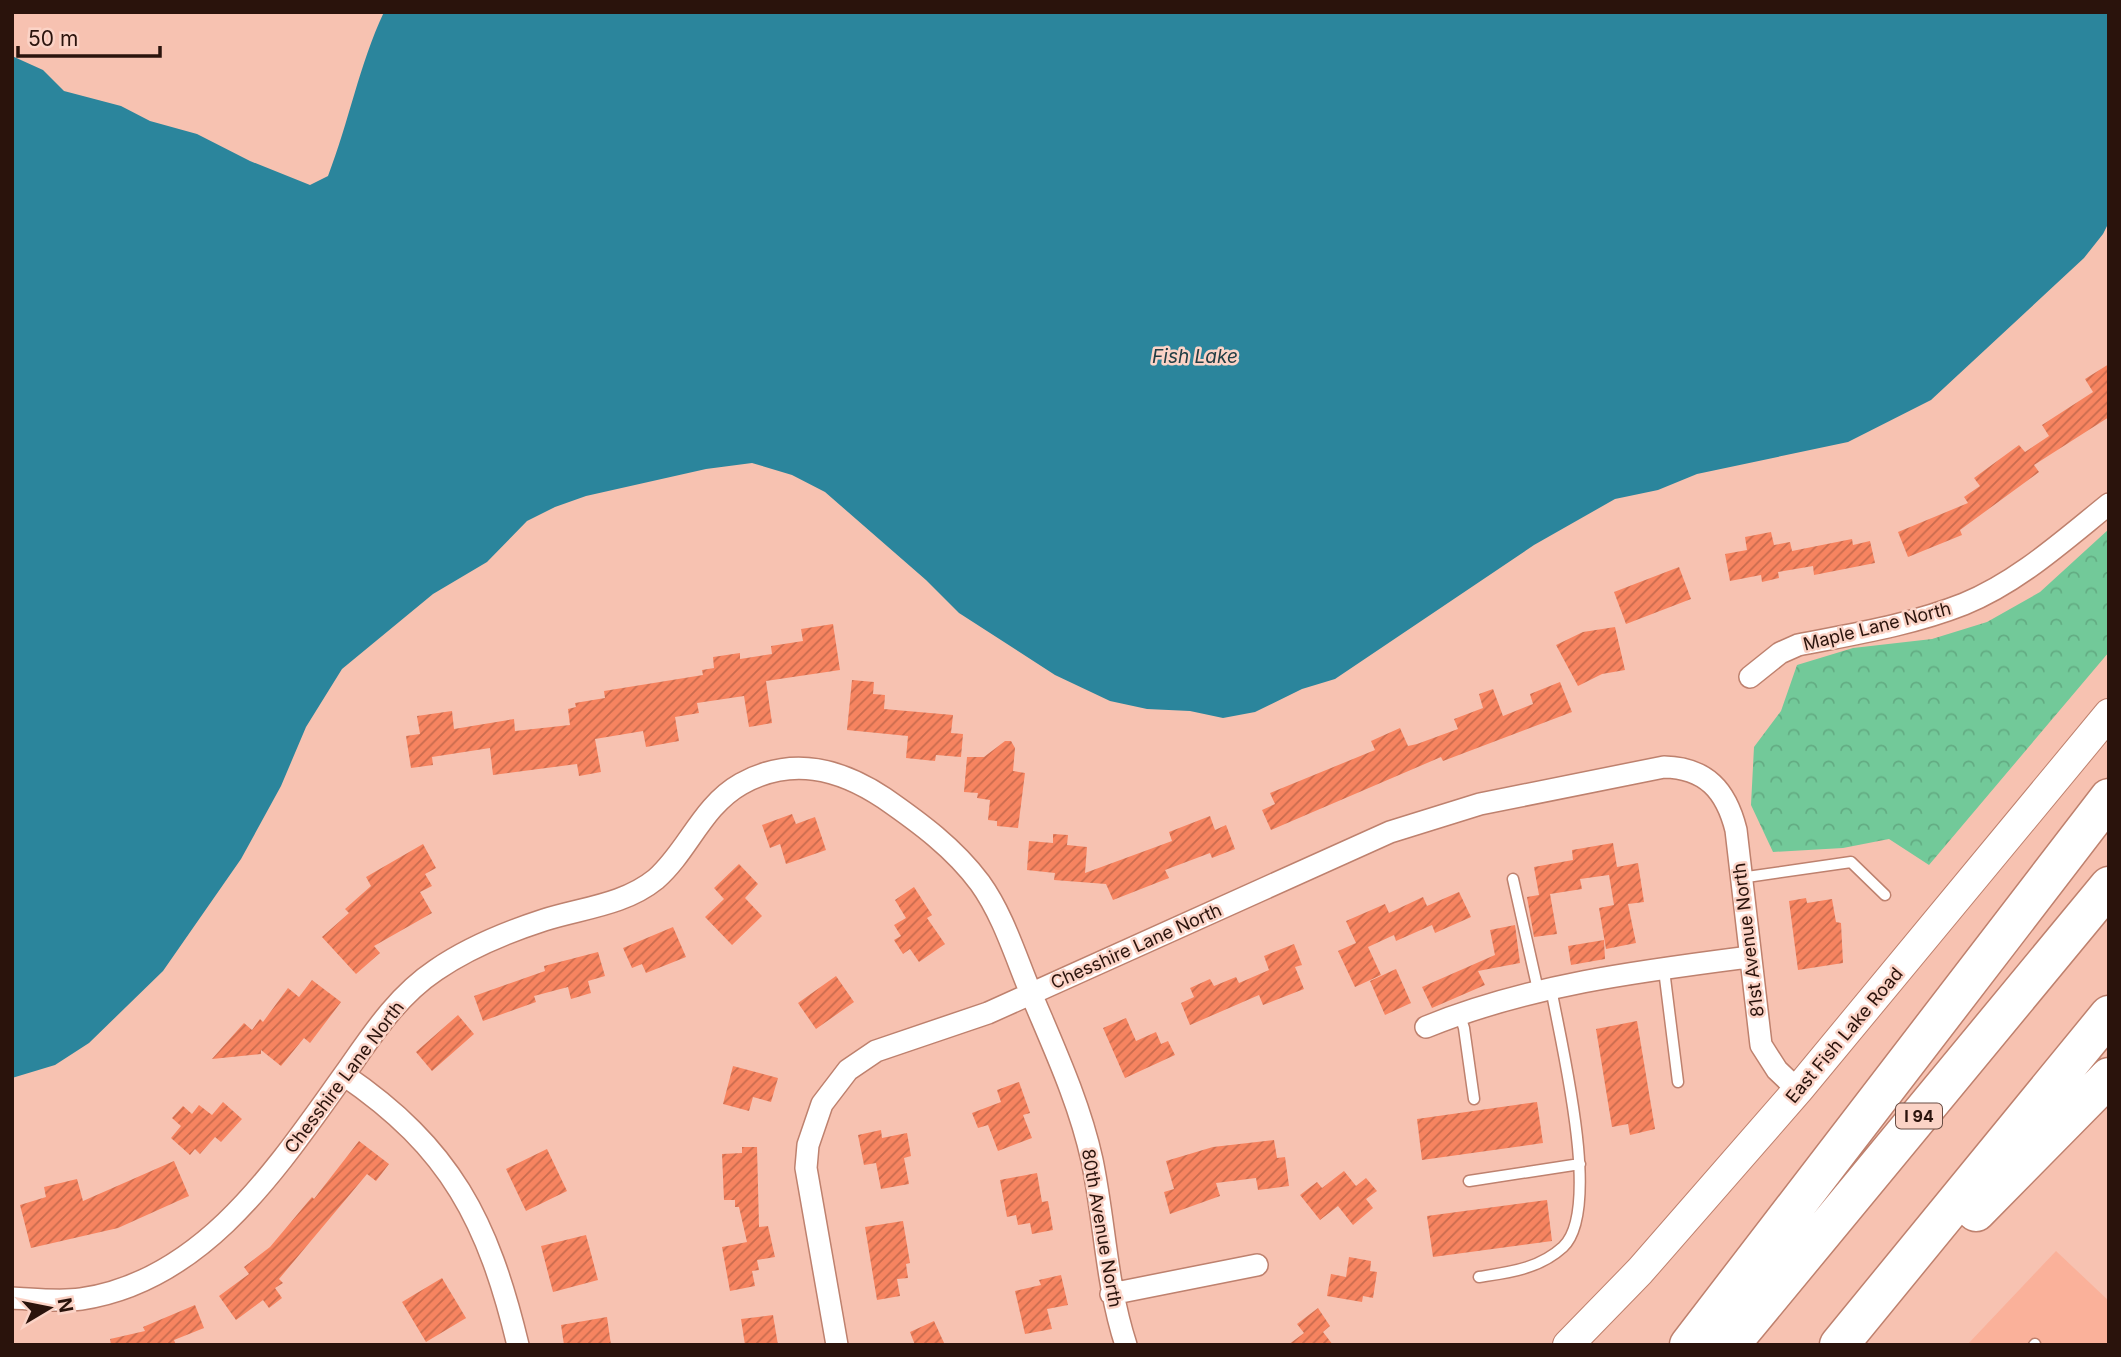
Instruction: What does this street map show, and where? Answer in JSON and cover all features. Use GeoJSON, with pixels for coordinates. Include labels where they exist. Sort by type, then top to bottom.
{"type":"FeatureCollection","features":[{"type":"Feature","properties":{"kind":"highway"},"geometry":{"type":"LineString","coordinates":[[1689,1345],[2109,798]]}},
{"type":"Feature","properties":{"kind":"highway"},"geometry":{"type":"LineString","coordinates":[[1881,1096],[1926,1058],[2109,838]]}},
{"type":"Feature","properties":{"kind":"highway","name":"I 94"},"geometry":{"type":"LineString","coordinates":[[1730,1345],[2109,886]]}},
{"type":"Feature","properties":{"kind":"highway"},"geometry":{"type":"LineString","coordinates":[[1839,1345],[2109,1015]]}},
{"type":"Feature","properties":{"kind":"highway"},"geometry":{"type":"LineString","coordinates":[[1848,1345],[2109,1077]]}},
{"type":"Feature","properties":{"kind":"street","name":"Maple Lane North"},"geometry":{"type":"LineString","coordinates":[[1751,677],[1780,653],[1798,645],[1926,617],[1966,603],[2004,583],[2042,558],[2109,504]]}},
{"type":"Feature","properties":{"kind":"street","name":"East Fish Lake Road"},"geometry":{"type":"LineString","coordinates":[[1568,1345],[1640,1271],[1798,1090],[2109,714]]}},
{"type":"Feature","properties":{"kind":"street","name":"Chesshire Lane North"},"geometry":{"type":"LineString","coordinates":[[12,1298],[80,1299],[156,1274],[191,1251],[251,1199],[391,1009],[436,970],[491,940],[631,896],[669,866],[720,799],[740,784],[770,771],[812,767],[841,774],[866,786],[919,822],[952,850],[981,884],[1003,923],[1031,994],[1390,832],[1440,815],[1535,791],[1664,767],[1682,768],[1712,781]]}},
{"type":"Feature","properties":{"kind":"street","name":"81st Avenue North"},"geometry":{"type":"LineString","coordinates":[[1712,781],[1730,809],[1761,1045],[1777,1070],[1798,1090]]}},
{"type":"Feature","properties":{"kind":"street"},"geometry":{"type":"LineString","coordinates":[[1426,1027],[1459,1013],[1545,989],[1749,957]]}},
{"type":"Feature","properties":{"kind":"street","name":"80th Avenue North"},"geometry":{"type":"LineString","coordinates":[[1031,994],[1073,1095],[1092,1158],[1111,1294],[1126,1345]]}},
{"type":"Feature","properties":{"kind":"street"},"geometry":{"type":"LineString","coordinates":[[837,1345],[806,1168],[808,1146],[822,1104],[839,1079],[861,1059],[894,1044],[952,1027],[1031,994]]}},
{"type":"Feature","properties":{"kind":"street"},"geometry":{"type":"LineString","coordinates":[[344,1074],[404,1120],[436,1154],[468,1201],[495,1263],[518,1345]]}},
{"type":"Feature","properties":{"kind":"street"},"geometry":{"type":"LineString","coordinates":[[1111,1294],[1258,1265]]}},
{"type":"Feature","properties":{"kind":"lane"},"geometry":{"type":"LineString","coordinates":[[1740,878],[1851,862],[1885,895]]}},
{"type":"Feature","properties":{"kind":"lane"},"geometry":{"type":"LineString","coordinates":[[1479,1277],[1522,1270],[1545,1261],[1565,1246],[1576,1226],[1582,1180],[1545,989],[1513,879]]}},
{"type":"Feature","properties":{"kind":"lane"},"geometry":{"type":"LineString","coordinates":[[1664,970],[1678,1082]]}},
{"type":"Feature","properties":{"kind":"lane"},"geometry":{"type":"LineString","coordinates":[[1459,1013],[1464,1028],[1474,1099]]}},
{"type":"Feature","properties":{"kind":"lane"},"geometry":{"type":"LineString","coordinates":[[1469,1181],[1580,1164]]}},
{"type":"Feature","properties":{"kind":"shaded area"},"geometry":{"type":"Polygon","coordinates":[[[2056,1251],[2109,1301],[2109,1345],[1967,1345],[2056,1251]]]}},
{"type":"Feature","properties":{"kind":"green space"},"geometry":{"type":"Polygon","coordinates":[[[2109,529],[2109,652],[1929,865],[1889,839],[1843,848],[1773,852],[1751,805],[1754,747],[1781,711],[1797,665],[1853,648],[1932,639],[1987,622],[2040,592],[2109,529]]]}},
{"type":"Feature","properties":{"kind":"water","name":"Fish Lake"},"geometry":{"type":"Polygon","coordinates":[[[384,12],[2109,12],[2109,222],[2084,258],[1931,400],[1848,442],[1697,474],[1658,490],[1615,499],[1534,545],[1335,679],[1302,689],[1255,712],[1223,718],[1190,711],[1147,709],[1110,701],[1055,675],[959,613],[926,580],[825,492],[792,475],[752,463],[706,469],[586,496],[555,507],[527,521],[487,562],[433,594],[342,669],[306,727],[281,786],[241,859],[163,971],[89,1043],[55,1065],[12,1078],[12,56],[43,70],[64,91],[121,106],[150,121],[197,134],[250,161],[310,185],[328,176],[368,52],[384,12]]]}},
{"type":"Feature","properties":{"kind":"building"},"geometry":{"type":"Polygon","coordinates":[[[2109,364],[2109,417],[2034,465],[2039,472],[1960,530],[1962,535],[1908,557],[1898,532],[1968,503],[1964,497],[1980,486],[1974,478],[2019,445],[2025,452],[2049,436],[2042,425],[2093,392],[2085,379],[2109,364]]]}},
{"type":"Feature","properties":{"kind":"building"},"geometry":{"type":"Polygon","coordinates":[[[1771,532],[1774,545],[1790,542],[1792,551],[1852,539],[1853,545],[1870,541],[1875,563],[1814,575],[1813,566],[1778,572],[1779,578],[1762,582],[1761,575],[1730,581],[1725,554],[1747,550],[1745,537],[1771,532]]]}},
{"type":"Feature","properties":{"kind":"building"},"geometry":{"type":"Polygon","coordinates":[[[1679,567],[1691,599],[1626,624],[1614,592],[1679,567]]]}},
{"type":"Feature","properties":{"kind":"building"},"geometry":{"type":"Polygon","coordinates":[[[833,624],[840,670],[766,681],[772,723],[749,727],[744,696],[697,703],[699,713],[675,717],[679,741],[646,747],[643,731],[595,739],[601,772],[579,776],[577,764],[493,775],[490,748],[432,757],[433,765],[411,768],[406,736],[420,734],[417,716],[452,711],[454,729],[514,719],[515,731],[570,725],[568,709],[576,707],[575,703],[605,698],[604,691],[703,675],[702,670],[714,668],[713,657],[740,653],[740,659],[772,654],[771,646],[803,641],[801,629],[833,624]]]}},
{"type":"Feature","properties":{"kind":"building"},"geometry":{"type":"Polygon","coordinates":[[[1615,627],[1625,670],[1602,674],[1578,686],[1556,645],[1583,632],[1615,627]]]}},
{"type":"Feature","properties":{"kind":"building"},"geometry":{"type":"Polygon","coordinates":[[[852,680],[874,682],[873,694],[885,695],[884,709],[953,715],[951,733],[963,734],[961,757],[936,755],[935,761],[906,758],[908,736],[847,730],[852,680]]]}},
{"type":"Feature","properties":{"kind":"building"},"geometry":{"type":"Polygon","coordinates":[[[1560,682],[1572,712],[1443,761],[1441,757],[1271,830],[1262,810],[1275,804],[1270,793],[1375,750],[1371,741],[1400,728],[1408,746],[1417,744],[1458,729],[1454,719],[1483,708],[1479,694],[1493,689],[1503,716],[1533,704],[1530,694],[1560,682]]]}},
{"type":"Feature","properties":{"kind":"building"},"geometry":{"type":"Polygon","coordinates":[[[1005,741],[1011,741],[1015,748],[1013,771],[1025,773],[1018,828],[997,826],[997,821],[988,820],[990,800],[977,798],[978,793],[964,792],[967,757],[984,757],[1005,741]]]}},
{"type":"Feature","properties":{"kind":"building"},"geometry":{"type":"Polygon","coordinates":[[[792,814],[796,824],[815,817],[826,850],[786,864],[780,844],[770,848],[762,825],[792,814]]]}},
{"type":"Feature","properties":{"kind":"building"},"geometry":{"type":"Polygon","coordinates":[[[1210,816],[1215,830],[1226,825],[1235,849],[1212,858],[1210,853],[1165,870],[1169,878],[1113,900],[1106,884],[1054,880],[1055,873],[1027,870],[1029,841],[1053,843],[1053,834],[1068,835],[1067,845],[1087,847],[1085,873],[1172,841],[1169,832],[1210,816]]]}},
{"type":"Feature","properties":{"kind":"building"},"geometry":{"type":"Polygon","coordinates":[[[1613,843],[1617,867],[1638,863],[1644,902],[1628,904],[1636,943],[1606,949],[1599,908],[1614,905],[1609,875],[1580,879],[1582,889],[1550,894],[1557,934],[1534,937],[1527,897],[1539,895],[1534,867],[1573,860],[1572,850],[1613,843]]]}},
{"type":"Feature","properties":{"kind":"building"},"geometry":{"type":"Polygon","coordinates":[[[423,844],[436,868],[425,874],[432,886],[420,892],[432,913],[374,946],[380,953],[356,974],[322,937],[349,913],[345,909],[371,886],[366,877],[423,844]]]}},
{"type":"Feature","properties":{"kind":"building"},"geometry":{"type":"Polygon","coordinates":[[[739,864],[758,884],[745,898],[762,916],[732,945],[705,917],[724,899],[714,888],[739,864]]]}},
{"type":"Feature","properties":{"kind":"building"},"geometry":{"type":"Polygon","coordinates":[[[914,887],[932,915],[927,918],[945,944],[919,962],[910,949],[903,954],[894,940],[901,936],[894,925],[906,918],[895,900],[914,887]]]}},
{"type":"Feature","properties":{"kind":"building"},"geometry":{"type":"Polygon","coordinates":[[[1459,892],[1471,917],[1435,933],[1432,925],[1396,941],[1394,935],[1368,947],[1381,975],[1355,987],[1338,951],[1356,943],[1346,921],[1385,904],[1389,913],[1423,897],[1427,906],[1459,892]]]}},
{"type":"Feature","properties":{"kind":"building"},"geometry":{"type":"Polygon","coordinates":[[[1806,898],[1807,903],[1832,899],[1836,922],[1841,923],[1843,963],[1798,970],[1789,901],[1806,898]]]}},
{"type":"Feature","properties":{"kind":"building"},"geometry":{"type":"Polygon","coordinates":[[[1515,925],[1520,963],[1478,971],[1485,985],[1432,1008],[1422,987],[1495,955],[1490,930],[1515,925]]]}},
{"type":"Feature","properties":{"kind":"building"},"geometry":{"type":"Polygon","coordinates":[[[673,927],[686,957],[646,973],[642,964],[632,968],[623,948],[673,927]]]}},
{"type":"Feature","properties":{"kind":"building"},"geometry":{"type":"Polygon","coordinates":[[[1604,940],[1605,959],[1571,965],[1568,946],[1604,940]]]}},
{"type":"Feature","properties":{"kind":"building"},"geometry":{"type":"Polygon","coordinates":[[[1294,944],[1302,965],[1295,967],[1304,989],[1263,1005],[1259,995],[1190,1025],[1181,1003],[1194,997],[1190,988],[1210,979],[1214,986],[1236,977],[1239,983],[1269,970],[1264,956],[1294,944]]]}},
{"type":"Feature","properties":{"kind":"building"},"geometry":{"type":"Polygon","coordinates":[[[598,952],[605,976],[588,981],[591,993],[571,999],[568,987],[534,996],[536,1002],[483,1021],[474,996],[545,971],[544,966],[598,952]]]}},
{"type":"Feature","properties":{"kind":"building"},"geometry":{"type":"Polygon","coordinates":[[[1396,969],[1411,1003],[1385,1015],[1370,981],[1396,969]]]}},
{"type":"Feature","properties":{"kind":"building"},"geometry":{"type":"Polygon","coordinates":[[[836,976],[854,1002],[816,1029],[798,1003],[836,976]]]}},
{"type":"Feature","properties":{"kind":"building"},"geometry":{"type":"Polygon","coordinates":[[[312,980],[341,1002],[310,1043],[304,1038],[281,1066],[261,1050],[261,1054],[212,1059],[244,1023],[252,1030],[260,1019],[263,1022],[288,988],[299,997],[312,980]]]}},
{"type":"Feature","properties":{"kind":"building"},"geometry":{"type":"Polygon","coordinates":[[[458,1015],[474,1034],[432,1071],[416,1052],[458,1015]]]}},
{"type":"Feature","properties":{"kind":"building"},"geometry":{"type":"Polygon","coordinates":[[[1126,1018],[1136,1041],[1156,1032],[1161,1044],[1168,1041],[1175,1055],[1125,1078],[1103,1028],[1126,1018]]]}},
{"type":"Feature","properties":{"kind":"building"},"geometry":{"type":"Polygon","coordinates":[[[1637,1021],[1655,1129],[1630,1135],[1628,1124],[1612,1127],[1596,1029],[1637,1021]]]}},
{"type":"Feature","properties":{"kind":"building"},"geometry":{"type":"Polygon","coordinates":[[[733,1066],[778,1078],[771,1102],[753,1097],[749,1111],[723,1104],[733,1066]]]}},
{"type":"Feature","properties":{"kind":"building"},"geometry":{"type":"Polygon","coordinates":[[[1019,1082],[1030,1113],[1023,1115],[1032,1138],[998,1151],[988,1125],[978,1128],[972,1113],[1001,1102],[997,1090],[1019,1082]]]}},
{"type":"Feature","properties":{"kind":"building"},"geometry":{"type":"Polygon","coordinates":[[[223,1102],[242,1119],[221,1142],[215,1137],[200,1154],[195,1149],[190,1155],[171,1138],[181,1126],[172,1118],[183,1106],[192,1114],[199,1105],[212,1115],[223,1102]]]}},
{"type":"Feature","properties":{"kind":"building"},"geometry":{"type":"Polygon","coordinates":[[[1537,1102],[1543,1143],[1422,1160],[1417,1119],[1537,1102]]]}},
{"type":"Feature","properties":{"kind":"building"},"geometry":{"type":"Polygon","coordinates":[[[881,1130],[882,1138],[907,1133],[911,1156],[904,1158],[909,1184],[881,1189],[876,1163],[864,1165],[858,1135],[881,1130]]]}},
{"type":"Feature","properties":{"kind":"building"},"geometry":{"type":"Polygon","coordinates":[[[1274,1140],[1277,1158],[1285,1157],[1289,1186],[1258,1190],[1256,1178],[1216,1183],[1220,1196],[1170,1214],[1164,1192],[1174,1189],[1166,1161],[1213,1147],[1274,1140]]]}},
{"type":"Feature","properties":{"kind":"building"},"geometry":{"type":"Polygon","coordinates":[[[359,1141],[389,1164],[376,1181],[367,1174],[279,1279],[283,1283],[275,1288],[282,1298],[269,1308],[263,1300],[236,1320],[219,1296],[249,1274],[244,1267],[270,1247],[312,1197],[314,1199],[359,1141]]]}},
{"type":"Feature","properties":{"kind":"building"},"geometry":{"type":"Polygon","coordinates":[[[742,1147],[757,1147],[759,1227],[768,1226],[775,1257],[757,1260],[759,1270],[752,1271],[755,1286],[730,1291],[722,1247],[747,1242],[739,1207],[735,1207],[735,1200],[724,1200],[722,1154],[742,1153],[742,1147]]]}},
{"type":"Feature","properties":{"kind":"building"},"geometry":{"type":"Polygon","coordinates":[[[547,1149],[567,1191],[526,1211],[506,1169],[547,1149]]]}},
{"type":"Feature","properties":{"kind":"building"},"geometry":{"type":"Polygon","coordinates":[[[174,1161],[189,1196],[118,1228],[31,1248],[20,1205],[46,1197],[44,1187],[77,1179],[83,1201],[174,1161]]]}},
{"type":"Feature","properties":{"kind":"building"},"geometry":{"type":"Polygon","coordinates":[[[1344,1171],[1356,1186],[1366,1178],[1377,1191],[1366,1199],[1373,1208],[1353,1225],[1338,1206],[1320,1220],[1300,1195],[1317,1182],[1322,1188],[1344,1171]]]}},
{"type":"Feature","properties":{"kind":"building"},"geometry":{"type":"Polygon","coordinates":[[[1037,1173],[1042,1202],[1048,1201],[1053,1230],[1032,1234],[1030,1223],[1018,1225],[1016,1215],[1007,1217],[1000,1180],[1037,1173]]]}},
{"type":"Feature","properties":{"kind":"building"},"geometry":{"type":"Polygon","coordinates":[[[1547,1200],[1552,1241],[1433,1257],[1427,1216],[1547,1200]]]}},
{"type":"Feature","properties":{"kind":"building"},"geometry":{"type":"Polygon","coordinates":[[[903,1221],[910,1263],[906,1264],[908,1278],[897,1279],[900,1296],[877,1300],[865,1227],[903,1221]]]}},
{"type":"Feature","properties":{"kind":"building"},"geometry":{"type":"Polygon","coordinates":[[[586,1235],[598,1280],[553,1292],[541,1246],[586,1235]]]}},
{"type":"Feature","properties":{"kind":"building"},"geometry":{"type":"Polygon","coordinates":[[[1349,1257],[1371,1261],[1370,1271],[1377,1272],[1373,1298],[1363,1296],[1362,1302],[1327,1296],[1331,1274],[1346,1277],[1349,1257]]]}},
{"type":"Feature","properties":{"kind":"building"},"geometry":{"type":"Polygon","coordinates":[[[1061,1275],[1068,1305],[1047,1309],[1052,1329],[1025,1334],[1015,1291],[1041,1285],[1039,1280],[1061,1275]]]}},
{"type":"Feature","properties":{"kind":"building"},"geometry":{"type":"Polygon","coordinates":[[[442,1278],[466,1318],[426,1342],[402,1302],[442,1278]]]}},
{"type":"Feature","properties":{"kind":"building"},"geometry":{"type":"Polygon","coordinates":[[[195,1305],[204,1328],[174,1340],[176,1345],[111,1345],[110,1339],[145,1331],[143,1327],[195,1305]]]}},
{"type":"Feature","properties":{"kind":"building"},"geometry":{"type":"Polygon","coordinates":[[[1318,1308],[1330,1326],[1323,1332],[1333,1345],[1288,1345],[1304,1333],[1297,1324],[1318,1308]]]}},
{"type":"Feature","properties":{"kind":"building"},"geometry":{"type":"Polygon","coordinates":[[[773,1315],[778,1345],[745,1345],[741,1319],[773,1315]]]}},
{"type":"Feature","properties":{"kind":"building"},"geometry":{"type":"Polygon","coordinates":[[[607,1317],[611,1345],[564,1345],[561,1325],[607,1317]]]}},
{"type":"Feature","properties":{"kind":"building"},"geometry":{"type":"Polygon","coordinates":[[[934,1321],[945,1345],[915,1345],[910,1332],[934,1321]]]}}]}
